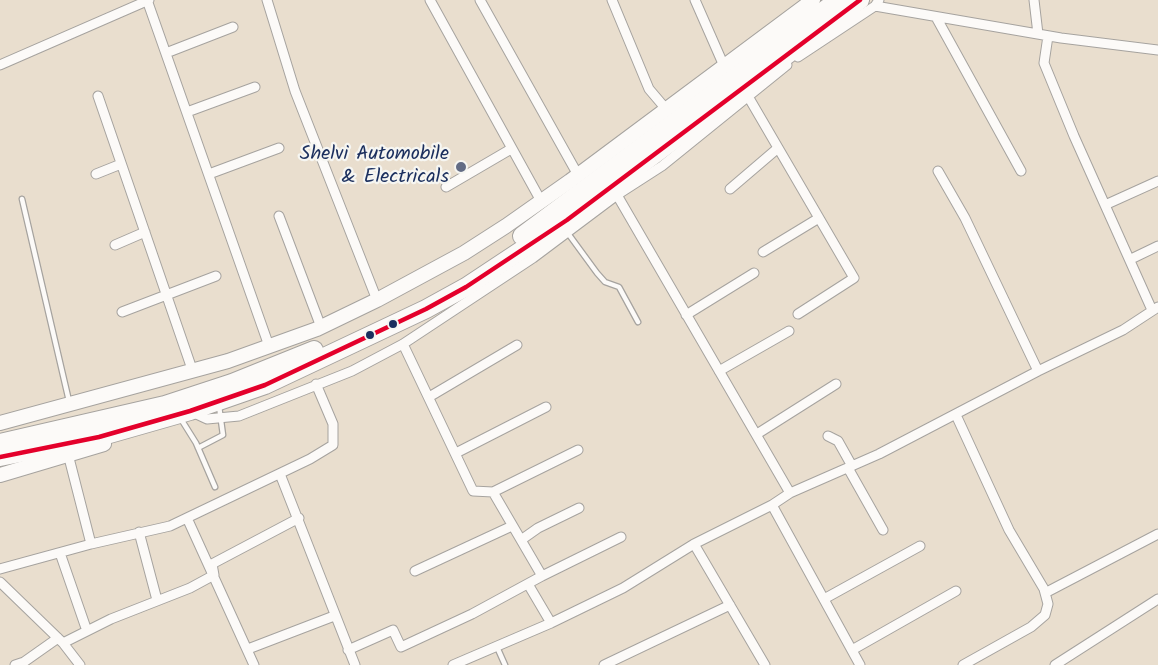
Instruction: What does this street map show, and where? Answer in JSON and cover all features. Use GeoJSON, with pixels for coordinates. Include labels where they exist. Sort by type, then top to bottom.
{"type":"FeatureCollection","features":[{"type":"Feature","properties":{"kind":"highway"},"geometry":{"type":"LineString","coordinates":[[0,443],[165,405],[232,383],[331,343],[408,307],[463,276],[532,230],[838,0]]}},
{"type":"Feature","properties":{"kind":"highway"},"geometry":{"type":"LineString","coordinates":[[0,457],[99,437],[184,413],[219,409],[264,385],[393,327],[466,287],[567,220],[871,2]]}},
{"type":"Feature","properties":{"kind":"main road"},"geometry":{"type":"LineString","coordinates":[[0,423],[193,372],[321,327],[377,300],[464,253],[541,201],[813,0]]}},
{"type":"Feature","properties":{"kind":"main road"},"geometry":{"type":"LineString","coordinates":[[0,475],[144,432],[149,423]]}},
{"type":"Feature","properties":{"kind":"street"},"geometry":{"type":"LineString","coordinates":[[0,65],[148,0],[269,346]]}},
{"type":"Feature","properties":{"kind":"street"},"geometry":{"type":"LineString","coordinates":[[267,0],[295,91],[377,300]]}},
{"type":"Feature","properties":{"kind":"street"},"geometry":{"type":"LineString","coordinates":[[430,0],[541,201]]}},
{"type":"Feature","properties":{"kind":"street"},"geometry":{"type":"LineString","coordinates":[[480,0],[578,175]]}},
{"type":"Feature","properties":{"kind":"street"},"geometry":{"type":"LineString","coordinates":[[612,0],[649,89],[666,109]]}},
{"type":"Feature","properties":{"kind":"street"},"geometry":{"type":"LineString","coordinates":[[695,0],[724,66]]}},
{"type":"Feature","properties":{"kind":"street"},"geometry":{"type":"LineString","coordinates":[[453,665],[551,623],[623,588],[694,544],[772,505],[790,493],[850,467],[956,415],[1038,371],[1123,330],[1155,308],[1105,205],[1044,63],[1043,35],[1034,0]]}},
{"type":"Feature","properties":{"kind":"street"},"geometry":{"type":"LineString","coordinates":[[219,409],[239,416],[352,371],[404,344],[662,166],[791,62],[871,2],[936,17],[1043,35],[1158,50]]}},
{"type":"Feature","properties":{"kind":"street"},"geometry":{"type":"LineString","coordinates":[[936,17],[1021,171]]}},
{"type":"Feature","properties":{"kind":"street"},"geometry":{"type":"LineString","coordinates":[[166,53],[233,27]]}},
{"type":"Feature","properties":{"kind":"street"},"geometry":{"type":"LineString","coordinates":[[187,112],[255,87]]}},
{"type":"Feature","properties":{"kind":"street"},"geometry":{"type":"LineString","coordinates":[[98,96],[193,372]]}},
{"type":"Feature","properties":{"kind":"street"},"geometry":{"type":"LineString","coordinates":[[749,98],[854,278],[798,314]]}},
{"type":"Feature","properties":{"kind":"street"},"geometry":{"type":"LineString","coordinates":[[209,174],[279,148]]}},
{"type":"Feature","properties":{"kind":"street"},"geometry":{"type":"LineString","coordinates":[[730,189],[778,148]]}},
{"type":"Feature","properties":{"kind":"street"},"geometry":{"type":"LineString","coordinates":[[446,187],[511,149]]}},
{"type":"Feature","properties":{"kind":"street"},"geometry":{"type":"LineString","coordinates":[[96,174],[121,164]]}},
{"type":"Feature","properties":{"kind":"street"},"geometry":{"type":"LineString","coordinates":[[938,171],[965,218],[1038,371]]}},
{"type":"Feature","properties":{"kind":"street"},"geometry":{"type":"LineString","coordinates":[[1105,205],[1158,181]]}},
{"type":"Feature","properties":{"kind":"street"},"geometry":{"type":"LineString","coordinates":[[617,195],[719,372],[758,434],[790,493]]}},
{"type":"Feature","properties":{"kind":"street"},"geometry":{"type":"LineString","coordinates":[[279,216],[321,327]]}},
{"type":"Feature","properties":{"kind":"street"},"geometry":{"type":"LineString","coordinates":[[763,252],[819,218]]}},
{"type":"Feature","properties":{"kind":"street"},"geometry":{"type":"LineString","coordinates":[[115,245],[145,232]]}},
{"type":"Feature","properties":{"kind":"street"},"geometry":{"type":"LineString","coordinates":[[1131,259],[1158,246]]}},
{"type":"Feature","properties":{"kind":"street"},"geometry":{"type":"LineString","coordinates":[[686,315],[754,273]]}},
{"type":"Feature","properties":{"kind":"street"},"geometry":{"type":"LineString","coordinates":[[122,312],[216,276]]}},
{"type":"Feature","properties":{"kind":"street"},"geometry":{"type":"LineString","coordinates":[[719,372],[789,331]]}},
{"type":"Feature","properties":{"kind":"street"},"geometry":{"type":"LineString","coordinates":[[404,344],[473,491],[493,492],[578,450]]}},
{"type":"Feature","properties":{"kind":"street"},"geometry":{"type":"LineString","coordinates":[[429,397],[516,345]]}},
{"type":"Feature","properties":{"kind":"street"},"geometry":{"type":"LineString","coordinates":[[0,568],[170,526],[280,474],[333,445],[333,424],[316,384]]}},
{"type":"Feature","properties":{"kind":"street"},"geometry":{"type":"LineString","coordinates":[[758,434],[836,384]]}},
{"type":"Feature","properties":{"kind":"street"},"geometry":{"type":"LineString","coordinates":[[456,453],[546,407]]}},
{"type":"Feature","properties":{"kind":"street"},"geometry":{"type":"LineString","coordinates":[[956,415],[1009,530],[1045,593],[1048,604],[1045,615],[1031,627],[963,665]]}},
{"type":"Feature","properties":{"kind":"street"},"geometry":{"type":"LineString","coordinates":[[828,436],[838,441],[883,530]]}},
{"type":"Feature","properties":{"kind":"street"},"geometry":{"type":"LineString","coordinates":[[68,454],[91,544]]}},
{"type":"Feature","properties":{"kind":"street"},"geometry":{"type":"LineString","coordinates":[[280,474],[355,665]]}},
{"type":"Feature","properties":{"kind":"street"},"geometry":{"type":"LineString","coordinates":[[493,492],[542,576]]}},
{"type":"Feature","properties":{"kind":"street"},"geometry":{"type":"LineString","coordinates":[[772,505],[860,665]]}},
{"type":"Feature","properties":{"kind":"street"},"geometry":{"type":"LineString","coordinates":[[521,540],[538,528],[579,508]]}},
{"type":"Feature","properties":{"kind":"street"},"geometry":{"type":"LineString","coordinates":[[187,518],[248,649],[253,665]]}},
{"type":"Feature","properties":{"kind":"street"},"geometry":{"type":"LineString","coordinates":[[214,574],[213,564],[299,518]]}},
{"type":"Feature","properties":{"kind":"street"},"geometry":{"type":"LineString","coordinates":[[415,571],[512,526]]}},
{"type":"Feature","properties":{"kind":"street"},"geometry":{"type":"LineString","coordinates":[[139,532],[157,600]]}},
{"type":"Feature","properties":{"kind":"street"},"geometry":{"type":"LineString","coordinates":[[1045,593],[1158,534]]}},
{"type":"Feature","properties":{"kind":"street"},"geometry":{"type":"LineString","coordinates":[[348,650],[393,630],[401,647],[621,537]]}},
{"type":"Feature","properties":{"kind":"street"},"geometry":{"type":"LineString","coordinates":[[694,544],[762,664]]}},
{"type":"Feature","properties":{"kind":"street"},"geometry":{"type":"LineString","coordinates":[[824,599],[920,546]]}},
{"type":"Feature","properties":{"kind":"street"},"geometry":{"type":"LineString","coordinates":[[60,553],[87,631]]}},
{"type":"Feature","properties":{"kind":"street"},"geometry":{"type":"LineString","coordinates":[[15,665],[60,641],[190,588],[214,574]]}},
{"type":"Feature","properties":{"kind":"street"},"geometry":{"type":"LineString","coordinates":[[0,582],[60,641],[80,665]]}},
{"type":"Feature","properties":{"kind":"street"},"geometry":{"type":"LineString","coordinates":[[528,584],[551,623]]}},
{"type":"Feature","properties":{"kind":"street"},"geometry":{"type":"LineString","coordinates":[[852,650],[956,591]]}},
{"type":"Feature","properties":{"kind":"street"},"geometry":{"type":"LineString","coordinates":[[1055,665],[1158,599]]}},
{"type":"Feature","properties":{"kind":"street"},"geometry":{"type":"LineString","coordinates":[[604,665],[730,605]]}},
{"type":"Feature","properties":{"kind":"street"},"geometry":{"type":"LineString","coordinates":[[248,649],[334,616]]}},
{"type":"Feature","properties":{"kind":"lane"},"geometry":{"type":"LineString","coordinates":[[22,199],[70,404]]}},
{"type":"Feature","properties":{"kind":"lane"},"geometry":{"type":"LineString","coordinates":[[567,232],[605,282],[619,287],[638,322]]}},
{"type":"Feature","properties":{"kind":"lane"},"geometry":{"type":"LineString","coordinates":[[198,448],[220,439],[223,435],[219,409]]}},
{"type":"Feature","properties":{"kind":"lane"},"geometry":{"type":"LineString","coordinates":[[184,413],[215,487]]}},
{"type":"Feature","properties":{"kind":"lane"},"geometry":{"type":"LineString","coordinates":[[497,647],[505,665]]}},
{"type":"Feature","properties":{"kind":"transit line"},"geometry":{"type":"LineString","coordinates":[[0,457],[99,437],[190,411],[265,385],[426,309],[466,287],[567,220],[860,0]]}},
{"type":"Feature","properties":{"kind":"place","name":"Shelvi Automobile & Electricals"},"geometry":{"type":"Point","coordinates":[461,167]}}]}
